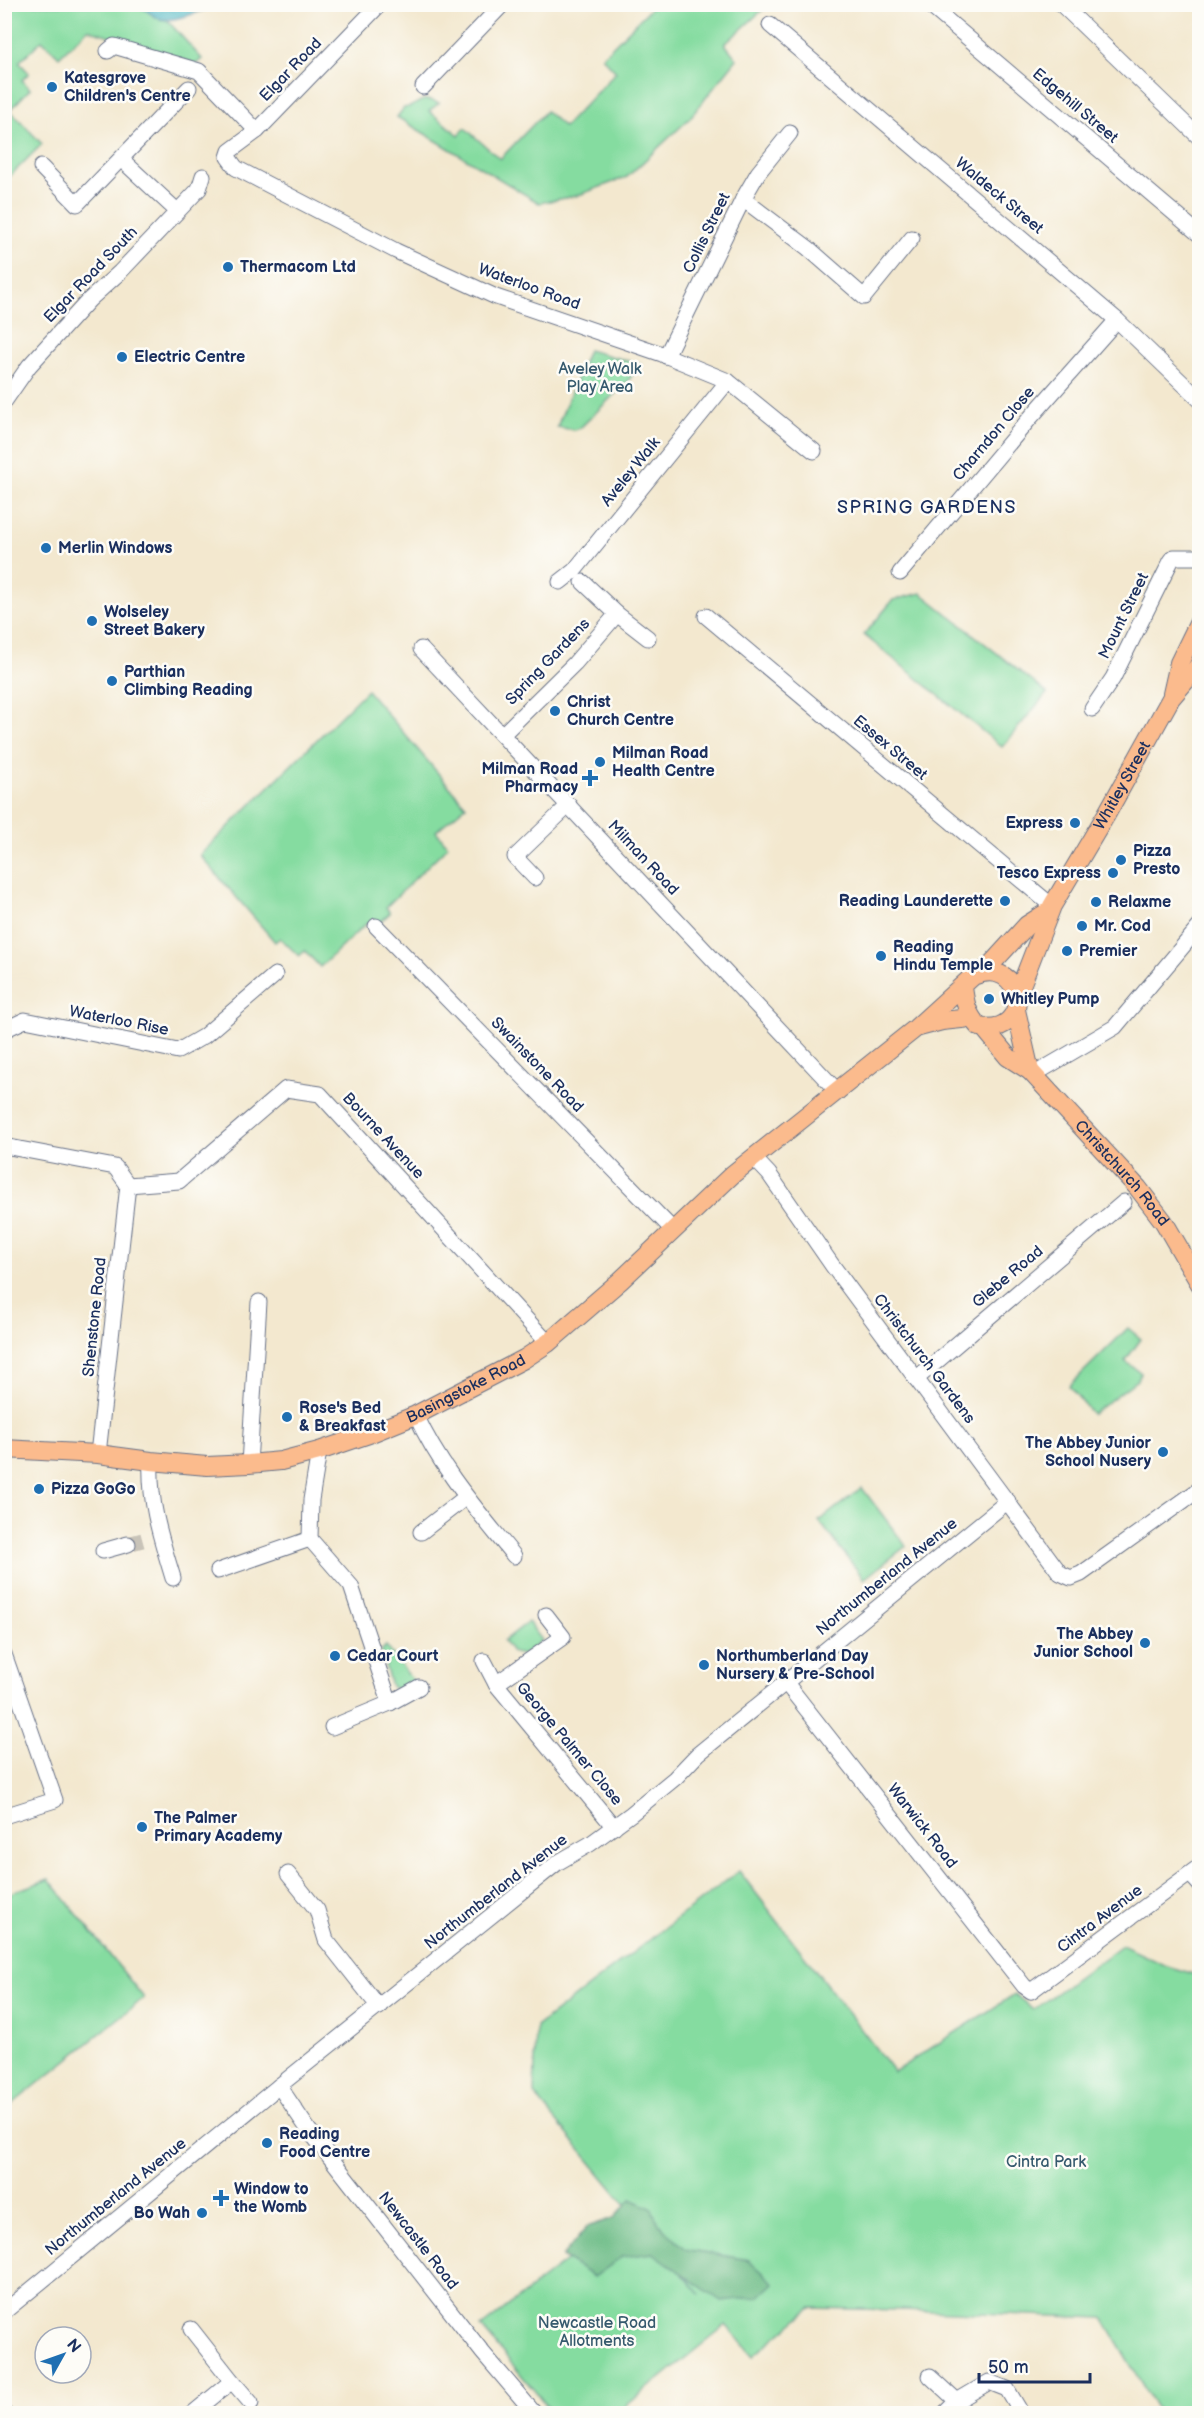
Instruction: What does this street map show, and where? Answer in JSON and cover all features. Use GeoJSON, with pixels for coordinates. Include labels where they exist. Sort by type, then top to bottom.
{"type":"FeatureCollection","features":[{"type":"Feature","properties":{"kind":"main road"},"geometry":{"type":"LineString","coordinates":[[1171,698],[1179,663],[1200,620]]}},
{"type":"Feature","properties":{"kind":"main road","name":"Whitley Street"},"geometry":{"type":"LineString","coordinates":[[1017,1003],[1050,909],[1106,815],[1171,698],[1200,664]]}},
{"type":"Feature","properties":{"kind":"main road","name":"Whitley Street"},"geometry":{"type":"LineString","coordinates":[[984,972],[1027,924],[1050,909]]}},
{"type":"Feature","properties":{"kind":"main road"},"geometry":{"type":"LineString","coordinates":[[838,1092],[916,1028],[973,976],[996,971],[1011,982],[1017,1003],[1007,1022],[993,1028],[977,1023],[942,1021],[916,1028]]}},
{"type":"Feature","properties":{"kind":"main road"},"geometry":{"type":"LineString","coordinates":[[963,987],[965,1005],[977,1023]]}},
{"type":"Feature","properties":{"kind":"main road","name":"Christchurch Road"},"geometry":{"type":"LineString","coordinates":[[1017,1003],[1031,1073]]}},
{"type":"Feature","properties":{"kind":"main road","name":"Christchurch Road"},"geometry":{"type":"LineString","coordinates":[[977,1023],[1008,1056],[1031,1073],[1138,1188],[1164,1222],[1198,1275]]}},
{"type":"Feature","properties":{"kind":"main road","name":"Basingstoke Road"},"geometry":{"type":"LineString","coordinates":[[4,1449],[98,1454],[207,1466],[249,1464],[280,1461],[319,1451],[416,1415],[524,1359],[548,1342],[620,1281],[753,1157],[838,1092]]}},
{"type":"Feature","properties":{"kind":"street","name":"Elgar Road"},"geometry":{"type":"LineString","coordinates":[[228,158],[230,151],[257,131],[380,4]]}},
{"type":"Feature","properties":{"kind":"street"},"geometry":{"type":"LineString","coordinates":[[423,87],[503,4]]}},
{"type":"Feature","properties":{"kind":"street","name":"Edgehill Street"},"geometry":{"type":"LineString","coordinates":[[928,4],[1200,236]]}},
{"type":"Feature","properties":{"kind":"street"},"geometry":{"type":"LineString","coordinates":[[1061,4],[1200,138]]}},
{"type":"Feature","properties":{"kind":"street","name":"Waldeck Street"},"geometry":{"type":"LineString","coordinates":[[770,25],[1117,320],[1200,400]]}},
{"type":"Feature","properties":{"kind":"street"},"geometry":{"type":"LineString","coordinates":[[108,51],[114,46],[199,71],[257,131]]}},
{"type":"Feature","properties":{"kind":"street"},"geometry":{"type":"LineString","coordinates":[[41,167],[77,204],[189,88]]}},
{"type":"Feature","properties":{"kind":"street","name":"Collis Street"},"geometry":{"type":"LineString","coordinates":[[666,356],[743,199],[758,173],[790,133]]}},
{"type":"Feature","properties":{"kind":"street","name":"Waterloo Road"},"geometry":{"type":"LineString","coordinates":[[228,158],[236,168],[246,174],[396,251],[486,292],[666,356],[728,381],[814,451]]}},
{"type":"Feature","properties":{"kind":"street"},"geometry":{"type":"LineString","coordinates":[[121,159],[177,211]]}},
{"type":"Feature","properties":{"kind":"street","name":"Elgar Road South"},"geometry":{"type":"LineString","coordinates":[[4,402],[29,366],[74,316],[120,272],[199,189],[203,176]]}},
{"type":"Feature","properties":{"kind":"street"},"geometry":{"type":"LineString","coordinates":[[743,199],[808,248],[859,302],[912,238]]}},
{"type":"Feature","properties":{"kind":"street","name":"Charndon Close"},"geometry":{"type":"LineString","coordinates":[[900,573],[1031,417],[1117,320]]}},
{"type":"Feature","properties":{"kind":"street","name":"Aveley Walk"},"geometry":{"type":"LineString","coordinates":[[560,582],[574,571],[728,381]]}},
{"type":"Feature","properties":{"kind":"street","name":"Mount Street"},"geometry":{"type":"LineString","coordinates":[[1092,709],[1113,678],[1171,561],[1174,557],[1198,558]]}},
{"type":"Feature","properties":{"kind":"street"},"geometry":{"type":"LineString","coordinates":[[583,582],[617,614],[648,638]]}},
{"type":"Feature","properties":{"kind":"street","name":"Spring Gardens"},"geometry":{"type":"LineString","coordinates":[[503,734],[575,663],[617,614]]}},
{"type":"Feature","properties":{"kind":"street","name":"Essex Street"},"geometry":{"type":"LineString","coordinates":[[706,616],[1050,909]]}},
{"type":"Feature","properties":{"kind":"street","name":"Milman Road"},"geometry":{"type":"LineString","coordinates":[[421,649],[838,1092]]}},
{"type":"Feature","properties":{"kind":"street"},"geometry":{"type":"LineString","coordinates":[[535,878],[515,857],[569,805]]}},
{"type":"Feature","properties":{"kind":"street","name":"Swainstone Road"},"geometry":{"type":"LineString","coordinates":[[376,926],[673,1230]]}},
{"type":"Feature","properties":{"kind":"street"},"geometry":{"type":"LineString","coordinates":[[1031,1073],[1115,1027],[1200,926]]}},
{"type":"Feature","properties":{"kind":"street","name":"Waterloo Rise"},"geometry":{"type":"LineString","coordinates":[[4,1030],[25,1020],[178,1051],[204,1036],[275,975]]}},
{"type":"Feature","properties":{"kind":"street","name":"Bourne Avenue"},"geometry":{"type":"LineString","coordinates":[[128,1185],[179,1181],[286,1089],[320,1094],[548,1342]]}},
{"type":"Feature","properties":{"kind":"street"},"geometry":{"type":"LineString","coordinates":[[4,1146],[115,1167],[128,1185]]}},
{"type":"Feature","properties":{"kind":"street","name":"Christchurch Gardens"},"geometry":{"type":"LineString","coordinates":[[753,1157],[769,1174],[831,1265],[1060,1573],[1071,1578],[1082,1574],[1200,1489]]}},
{"type":"Feature","properties":{"kind":"street","name":"Shenstone Road"},"geometry":{"type":"LineString","coordinates":[[98,1454],[128,1185]]}},
{"type":"Feature","properties":{"kind":"street","name":"Glebe Road"},"geometry":{"type":"LineString","coordinates":[[916,1378],[1124,1202]]}},
{"type":"Feature","properties":{"kind":"street"},"geometry":{"type":"LineString","coordinates":[[249,1464],[259,1302]]}},
{"type":"Feature","properties":{"kind":"street"},"geometry":{"type":"LineString","coordinates":[[416,1415],[431,1447],[466,1497],[514,1556]]}},
{"type":"Feature","properties":{"kind":"street"},"geometry":{"type":"LineString","coordinates":[[319,1451],[311,1500],[310,1539],[351,1586],[390,1703]]}},
{"type":"Feature","properties":{"kind":"street"},"geometry":{"type":"LineString","coordinates":[[151,1461],[153,1537],[172,1578]]}},
{"type":"Feature","properties":{"kind":"street"},"geometry":{"type":"LineString","coordinates":[[421,1532],[466,1497]]}},
{"type":"Feature","properties":{"kind":"street","name":"Northumberland Avenue"},"geometry":{"type":"LineString","coordinates":[[4,2312],[279,2086],[557,1863],[591,1844],[675,1778],[698,1754],[1008,1501]]}},
{"type":"Feature","properties":{"kind":"street"},"geometry":{"type":"LineString","coordinates":[[218,1570],[310,1539]]}},
{"type":"Feature","properties":{"kind":"street"},"geometry":{"type":"LineString","coordinates":[[103,1551],[128,1544]]}},
{"type":"Feature","properties":{"kind":"street","name":"George Palmer Close"},"geometry":{"type":"LineString","coordinates":[[496,1684],[563,1637],[546,1615]]}},
{"type":"Feature","properties":{"kind":"street"},"geometry":{"type":"LineString","coordinates":[[4,1654],[55,1800],[4,1816]]}},
{"type":"Feature","properties":{"kind":"street","name":"George Palmer Close"},"geometry":{"type":"LineString","coordinates":[[484,1661],[496,1684],[614,1827]]}},
{"type":"Feature","properties":{"kind":"street","name":"Warwick Road"},"geometry":{"type":"LineString","coordinates":[[786,1683],[1024,1986],[1031,1991]]}},
{"type":"Feature","properties":{"kind":"street"},"geometry":{"type":"LineString","coordinates":[[332,1727],[390,1703],[419,1687]]}},
{"type":"Feature","properties":{"kind":"street"},"geometry":{"type":"LineString","coordinates":[[288,1874],[317,1910],[326,1940],[379,2007]]}},
{"type":"Feature","properties":{"kind":"street","name":"Cintra Avenue"},"geometry":{"type":"LineString","coordinates":[[1031,1991],[1196,1875]]}},
{"type":"Feature","properties":{"kind":"street","name":"Newcastle Road"},"geometry":{"type":"LineString","coordinates":[[279,2086],[308,2129],[483,2353],[535,2414]]}},
{"type":"Feature","properties":{"kind":"street"},"geometry":{"type":"LineString","coordinates":[[191,2330],[251,2403]]}},
{"type":"Feature","properties":{"kind":"street"},"geometry":{"type":"LineString","coordinates":[[930,2376],[957,2401]]}},
{"type":"Feature","properties":{"kind":"street"},"geometry":{"type":"LineString","coordinates":[[192,2414],[232,2381]]}},
{"type":"Feature","properties":{"kind":"street"},"geometry":{"type":"LineString","coordinates":[[944,2414],[957,2401],[989,2382],[1007,2389],[1022,2414]]}},
{"type":"Feature","properties":{"kind":"green space"},"geometry":{"type":"Polygon","coordinates":[[[655,4],[768,5],[725,44],[737,59],[689,119],[627,177],[576,196],[539,203],[397,117],[404,108],[423,100],[439,103],[429,111],[459,135],[465,128],[500,159],[546,111],[564,127],[616,72],[602,57],[655,4]]]}},
{"type":"Feature","properties":{"kind":"green space"},"geometry":{"type":"Polygon","coordinates":[[[5,5],[137,5],[167,20],[202,59],[196,64],[88,29],[59,57],[42,40],[19,62],[29,73],[22,80],[30,89],[10,110],[42,144],[5,181],[5,5]]]}},
{"type":"Feature","properties":{"kind":"green space","name":"Aveley Walk Play Area"},"geometry":{"type":"Polygon","coordinates":[[[588,350],[640,364],[628,381],[580,428],[574,430],[557,427],[588,350]]]}},
{"type":"Feature","properties":{"kind":"green space"},"geometry":{"type":"Polygon","coordinates":[[[921,593],[1047,693],[1002,747],[864,635],[893,600],[921,593]]]}},
{"type":"Feature","properties":{"kind":"green space"},"geometry":{"type":"Polygon","coordinates":[[[367,690],[466,806],[436,831],[448,846],[386,907],[390,913],[373,929],[367,923],[320,967],[305,951],[299,956],[280,938],[275,942],[200,855],[367,690]]]}},
{"type":"Feature","properties":{"kind":"green space"},"geometry":{"type":"Polygon","coordinates":[[[1128,1328],[1141,1339],[1125,1361],[1141,1373],[1137,1380],[1092,1414],[1069,1386],[1128,1328]]]}},
{"type":"Feature","properties":{"kind":"green space"},"geometry":{"type":"Polygon","coordinates":[[[862,1488],[906,1546],[864,1579],[819,1521],[862,1488]]]}},
{"type":"Feature","properties":{"kind":"green space"},"geometry":{"type":"Polygon","coordinates":[[[528,1622],[542,1640],[523,1655],[513,1653],[504,1641],[528,1622]]]}},
{"type":"Feature","properties":{"kind":"green space"},"geometry":{"type":"Polygon","coordinates":[[[386,1646],[414,1682],[402,1692],[391,1686],[381,1651],[386,1646]]]}},
{"type":"Feature","properties":{"kind":"green space","name":"Cintra Park"},"geometry":{"type":"Polygon","coordinates":[[[739,1871],[894,2072],[1015,1994],[1033,2010],[1122,1945],[1167,1966],[1199,1974],[1199,2413],[1159,2413],[1103,2318],[811,2308],[753,2356],[726,2325],[616,2414],[553,2413],[481,2327],[566,2261],[634,2219],[701,2295],[534,2094],[536,2027],[739,1871]]]}},
{"type":"Feature","properties":{"kind":"green space"},"geometry":{"type":"Polygon","coordinates":[[[49,1879],[144,1998],[5,2110],[5,1895],[49,1879]]]}},
{"type":"Feature","properties":{"kind":"green space"},"geometry":{"type":"Polygon","coordinates":[[[631,2199],[651,2208],[659,2224],[685,2249],[749,2260],[774,2283],[759,2297],[721,2301],[653,2253],[622,2257],[594,2277],[562,2257],[587,2227],[614,2218],[631,2199]]]}},
{"type":"Feature","properties":{"kind":"water"},"geometry":{"type":"Polygon","coordinates":[[[133,5],[214,5],[186,16],[163,19],[133,5]]]}},
{"type":"Feature","properties":{"kind":"tunnel"},"geometry":{"type":"LineString","coordinates":[[128,1544],[146,1539]]}},
{"type":"Feature","properties":{"kind":"place","name":"Katesgrove Children's Centre"},"geometry":{"type":"Point","coordinates":[52,87]}},
{"type":"Feature","properties":{"kind":"place","name":"Thermacom Ltd"},"geometry":{"type":"Point","coordinates":[228,267]}},
{"type":"Feature","properties":{"kind":"place","name":"Electric Centre"},"geometry":{"type":"Point","coordinates":[122,357]}},
{"type":"Feature","properties":{"kind":"place","name":"Merlin Windows"},"geometry":{"type":"Point","coordinates":[46,548]}},
{"type":"Feature","properties":{"kind":"place","name":"Wolseley Street Bakery"},"geometry":{"type":"Point","coordinates":[92,621]}},
{"type":"Feature","properties":{"kind":"place","name":"Parthian Climbing Reading"},"geometry":{"type":"Point","coordinates":[112,681]}},
{"type":"Feature","properties":{"kind":"place","name":"Christ Church Centre"},"geometry":{"type":"Point","coordinates":[555,711]}},
{"type":"Feature","properties":{"kind":"place","name":"Milman Road Health Centre"},"geometry":{"type":"Point","coordinates":[600,762]}},
{"type":"Feature","properties":{"kind":"place","name":"Milman Road Pharmacy"},"geometry":{"type":"Point","coordinates":[590,778]}},
{"type":"Feature","properties":{"kind":"place","name":"Express"},"geometry":{"type":"Point","coordinates":[1075,823]}},
{"type":"Feature","properties":{"kind":"place","name":"Pizza Presto"},"geometry":{"type":"Point","coordinates":[1121,860]}},
{"type":"Feature","properties":{"kind":"place","name":"Tesco Express"},"geometry":{"type":"Point","coordinates":[1113,873]}},
{"type":"Feature","properties":{"kind":"place","name":"Reading Launderette"},"geometry":{"type":"Point","coordinates":[1005,901]}},
{"type":"Feature","properties":{"kind":"place","name":"Relaxme"},"geometry":{"type":"Point","coordinates":[1096,902]}},
{"type":"Feature","properties":{"kind":"place","name":"Mr. Cod"},"geometry":{"type":"Point","coordinates":[1082,926]}},
{"type":"Feature","properties":{"kind":"place","name":"Premier"},"geometry":{"type":"Point","coordinates":[1067,951]}},
{"type":"Feature","properties":{"kind":"place","name":"Reading Hindu Temple"},"geometry":{"type":"Point","coordinates":[881,956]}},
{"type":"Feature","properties":{"kind":"place","name":"Whitley Pump"},"geometry":{"type":"Point","coordinates":[989,999]}},
{"type":"Feature","properties":{"kind":"place","name":"Rose's Bed & Breakfast"},"geometry":{"type":"Point","coordinates":[287,1417]}},
{"type":"Feature","properties":{"kind":"place","name":"The Abbey Junior School Nusery"},"geometry":{"type":"Point","coordinates":[1163,1452]}},
{"type":"Feature","properties":{"kind":"place","name":"Pizza GoGo"},"geometry":{"type":"Point","coordinates":[39,1489]}},
{"type":"Feature","properties":{"kind":"place","name":"The Abbey Junior School"},"geometry":{"type":"Point","coordinates":[1145,1643]}},
{"type":"Feature","properties":{"kind":"place","name":"Cedar Court"},"geometry":{"type":"Point","coordinates":[335,1656]}},
{"type":"Feature","properties":{"kind":"place","name":"Northumberland Day Nursery & Pre-School"},"geometry":{"type":"Point","coordinates":[704,1665]}},
{"type":"Feature","properties":{"kind":"place","name":"The Palmer Primary Academy"},"geometry":{"type":"Point","coordinates":[142,1827]}},
{"type":"Feature","properties":{"kind":"place","name":"Reading Food Centre"},"geometry":{"type":"Point","coordinates":[267,2143]}},
{"type":"Feature","properties":{"kind":"place","name":"Window to the Womb"},"geometry":{"type":"Point","coordinates":[221,2198]}},
{"type":"Feature","properties":{"kind":"place","name":"Bo Wah"},"geometry":{"type":"Point","coordinates":[202,2213]}},
{"type":"Feature","properties":{"kind":"district","name":"SPRING GARDENS"},"geometry":{"type":"Point","coordinates":[927,507]}},
{"type":"Feature","properties":{"kind":"park label","name":"Newcastle Road Allotments"},"geometry":{"type":"Point","coordinates":[597,2332]}}]}
